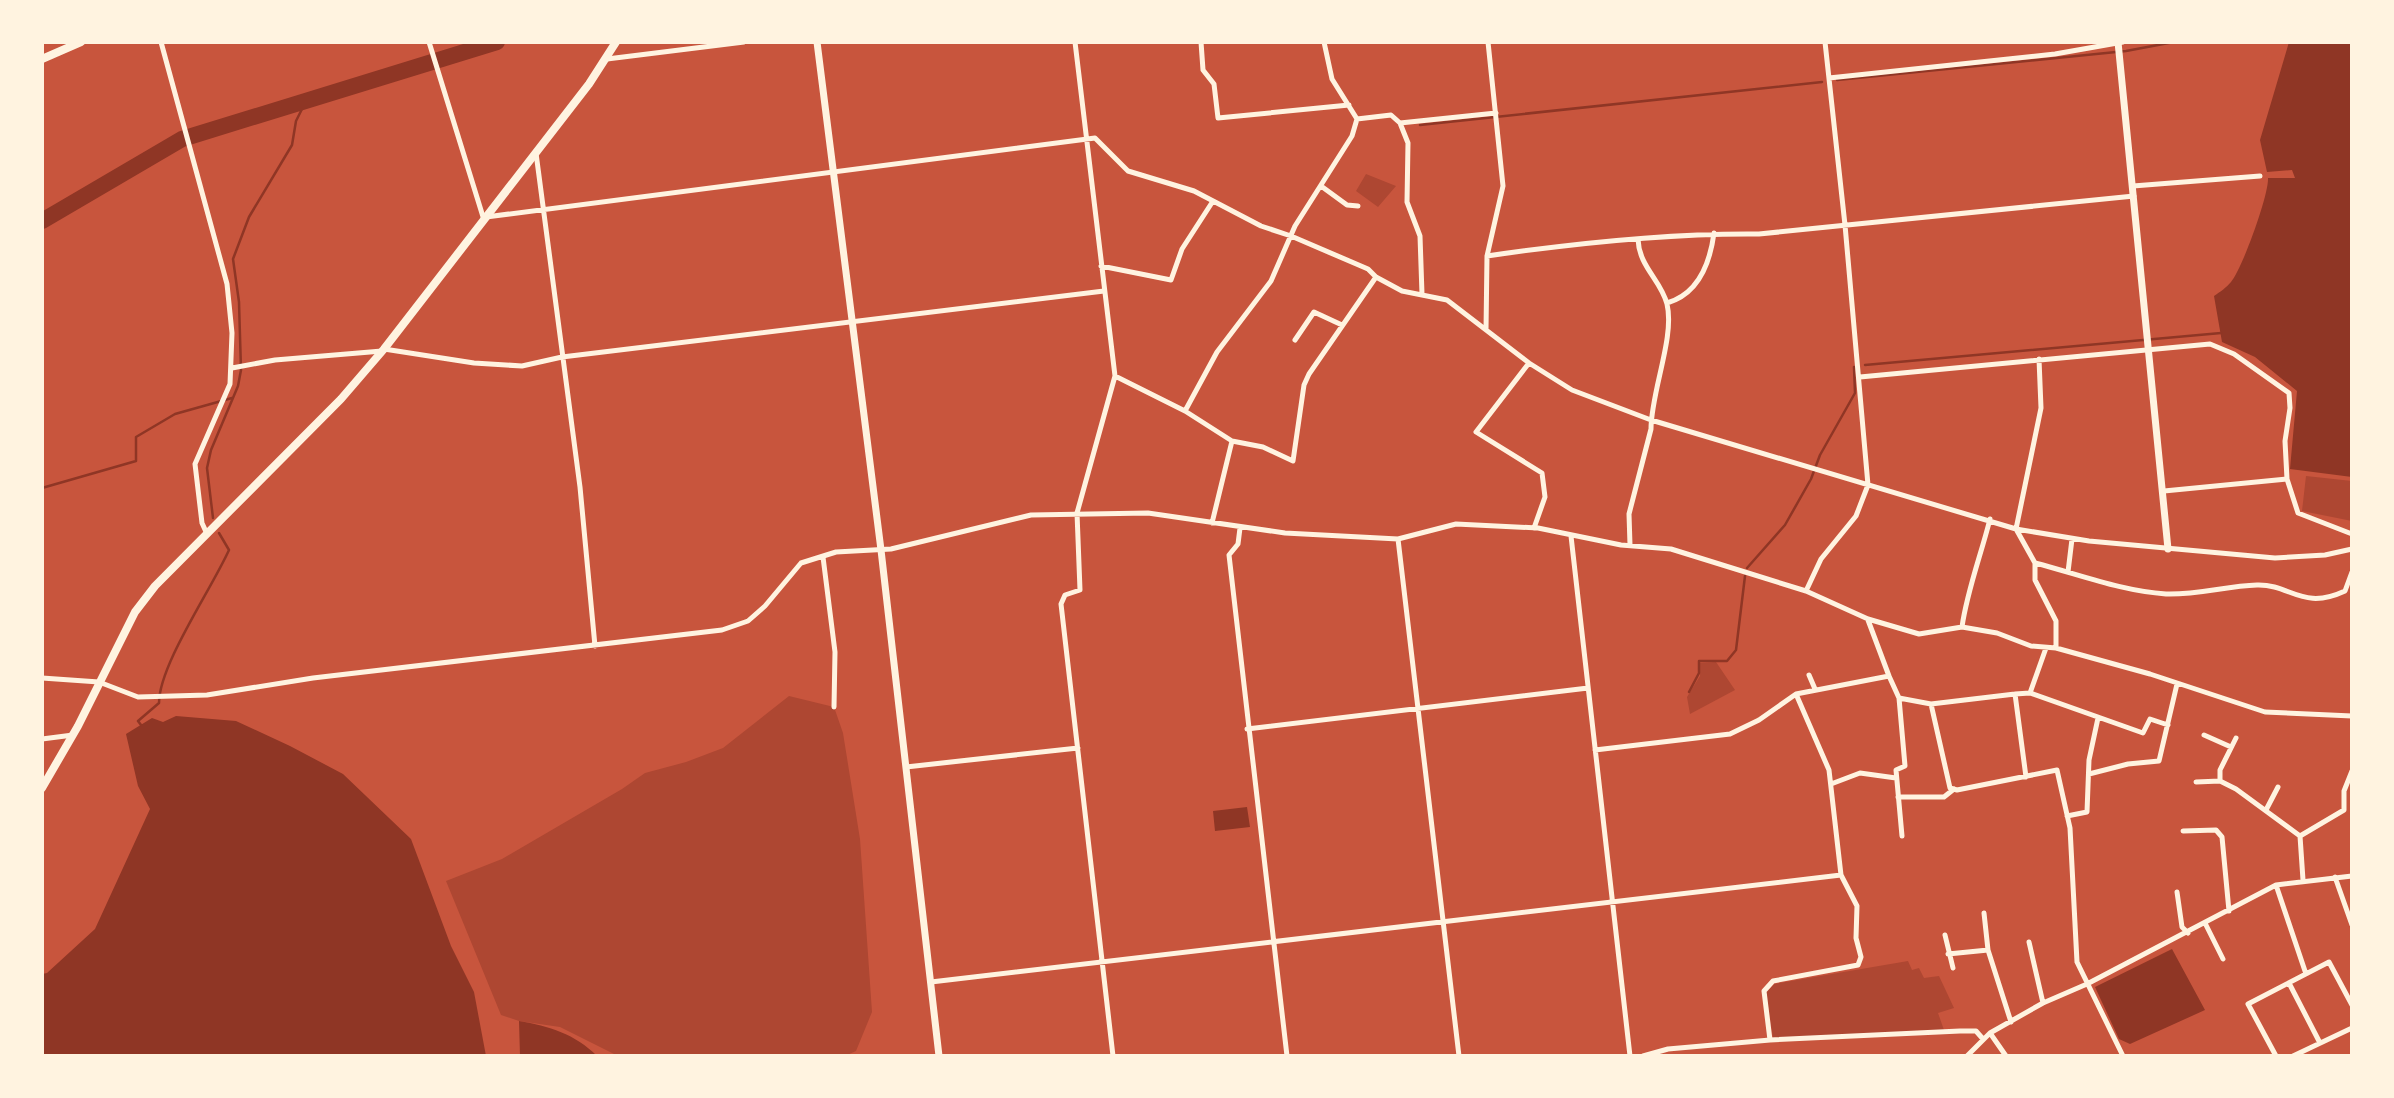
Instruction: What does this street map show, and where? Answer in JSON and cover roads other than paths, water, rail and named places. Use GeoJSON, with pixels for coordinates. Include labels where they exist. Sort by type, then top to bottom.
{"type":"FeatureCollection","features":[{"type":"Feature","properties":{"kind":"main road"},"geometry":{"type":"LineString","coordinates":[[42,59],[81,42]]}},
{"type":"Feature","properties":{"kind":"main road"},"geometry":{"type":"LineString","coordinates":[[42,788],[142,603],[207,534],[280,464],[383,350],[536,153],[607,59],[616,42]]}},
{"type":"Feature","properties":{"kind":"street"},"geometry":{"type":"LineString","coordinates":[[161,42],[227,284],[232,316],[234,368],[225,398],[195,464],[202,523],[207,534]]}},
{"type":"Feature","properties":{"kind":"street"},"geometry":{"type":"LineString","coordinates":[[429,42],[486,218],[1095,138],[1128,171],[1194,191],[1261,226],[1368,269],[1376,277],[1402,291],[1447,300],[1559,384],[1651,420],[2017,529],[2072,539],[2275,558],[2325,555],[2352,549]]}},
{"type":"Feature","properties":{"kind":"street"},"geometry":{"type":"LineString","coordinates":[[607,59],[744,42]]}},
{"type":"Feature","properties":{"kind":"street"},"geometry":{"type":"LineString","coordinates":[[817,42],[881,550],[939,1056]]}},
{"type":"Feature","properties":{"kind":"street"},"geometry":{"type":"LineString","coordinates":[[1075,42],[1115,376],[1077,513],[1080,590],[1065,595],[1061,604],[1113,1056]]}},
{"type":"Feature","properties":{"kind":"street"},"geometry":{"type":"LineString","coordinates":[[1201,42],[1203,70],[1214,84],[1218,118],[1349,105]]}},
{"type":"Feature","properties":{"kind":"street"},"geometry":{"type":"LineString","coordinates":[[1185,411],[1217,352],[1271,281],[1291,236],[1352,136],[1357,119],[1332,79],[1324,42]]}},
{"type":"Feature","properties":{"kind":"street"},"geometry":{"type":"LineString","coordinates":[[1486,330],[1487,256],[1503,187],[1488,42]]}},
{"type":"Feature","properties":{"kind":"street"},"geometry":{"type":"LineString","coordinates":[[1806,591],[1821,559],[1856,516],[1868,485],[1860,377],[1825,42]]}},
{"type":"Feature","properties":{"kind":"street"},"geometry":{"type":"LineString","coordinates":[[1829,78],[2055,54],[2120,43],[2165,491],[2168,549]]}},
{"type":"Feature","properties":{"kind":"street"},"geometry":{"type":"LineString","coordinates":[[1401,123],[1496,113]]}},
{"type":"Feature","properties":{"kind":"street"},"geometry":{"type":"LineString","coordinates":[[1357,119],[1391,115],[1401,123],[1408,143],[1407,202],[1421,244],[1422,294]]}},
{"type":"Feature","properties":{"kind":"street"},"geometry":{"type":"LineString","coordinates":[[536,153],[580,487],[595,646]]}},
{"type":"Feature","properties":{"kind":"street"},"geometry":{"type":"LineString","coordinates":[[2133,186],[2260,176]]}},
{"type":"Feature","properties":{"kind":"street"},"geometry":{"type":"LineString","coordinates":[[1321,186],[1347,205],[1358,206]]}},
{"type":"Feature","properties":{"kind":"street"},"geometry":{"type":"LineString","coordinates":[[1487,256],[1638,239],[1714,233],[1759,234],[2134,196]]}},
{"type":"Feature","properties":{"kind":"street"},"geometry":{"type":"LineString","coordinates":[[1101,266],[1171,280],[1182,249],[1213,201]]}},
{"type":"Feature","properties":{"kind":"street"},"geometry":{"type":"LineString","coordinates":[[1667,303],[1691,290],[1707,265],[1714,233]]}},
{"type":"Feature","properties":{"kind":"street"},"geometry":{"type":"LineString","coordinates":[[1630,545],[1629,514],[1666,341],[1667,303],[1639,252],[1638,239]]}},
{"type":"Feature","properties":{"kind":"street"},"geometry":{"type":"LineString","coordinates":[[1115,376],[1185,411],[1232,441],[1263,447],[1293,461],[1304,385],[1325,346],[1376,277]]}},
{"type":"Feature","properties":{"kind":"street"},"geometry":{"type":"LineString","coordinates":[[234,368],[275,360],[383,350],[474,363],[510,365],[852,319],[1104,291]]}},
{"type":"Feature","properties":{"kind":"street"},"geometry":{"type":"LineString","coordinates":[[1295,340],[1314,312],[1342,325]]}},
{"type":"Feature","properties":{"kind":"street"},"geometry":{"type":"LineString","coordinates":[[1860,377],[2210,344],[2234,354],[2289,393],[2290,408],[2285,441],[2287,479],[2298,513],[2352,534]]}},
{"type":"Feature","properties":{"kind":"street"},"geometry":{"type":"LineString","coordinates":[[2039,359],[2041,408],[2017,529],[2035,563],[2035,580],[2056,621],[2056,648]]}},
{"type":"Feature","properties":{"kind":"street"},"geometry":{"type":"LineString","coordinates":[[1529,363],[1476,432],[1542,473],[1545,497],[1534,528]]}},
{"type":"Feature","properties":{"kind":"street"},"geometry":{"type":"LineString","coordinates":[[1212,523],[1232,441]]}},
{"type":"Feature","properties":{"kind":"street"},"geometry":{"type":"LineString","coordinates":[[2165,491],[2287,479]]}},
{"type":"Feature","properties":{"kind":"street"},"geometry":{"type":"LineString","coordinates":[[42,678],[99,682],[138,697],[207,695],[313,678],[722,630],[748,621],[765,606],[802,563],[836,552],[881,550],[1031,515],[1148,513],[1240,528],[1398,539],[1457,524],[1534,528],[1571,536],[1671,549],[1806,591],[1868,619],[1919,634],[1962,627],[1997,633],[2031,646],[2056,648],[2273,714],[2352,716]]}},
{"type":"Feature","properties":{"kind":"street"},"geometry":{"type":"LineString","coordinates":[[1962,627],[1966,602],[1976,577],[1990,519]]}},
{"type":"Feature","properties":{"kind":"street"},"geometry":{"type":"LineString","coordinates":[[1240,528],[1238,544],[1228,555],[1287,1056]]}},
{"type":"Feature","properties":{"kind":"street"},"geometry":{"type":"LineString","coordinates":[[1571,536],[1630,1056]]}},
{"type":"Feature","properties":{"kind":"street"},"geometry":{"type":"LineString","coordinates":[[1398,539],[1459,1056]]}},
{"type":"Feature","properties":{"kind":"street"},"geometry":{"type":"LineString","coordinates":[[2068,572],[2072,539]]}},
{"type":"Feature","properties":{"kind":"street"},"geometry":{"type":"LineString","coordinates":[[823,557],[835,652],[834,707]]}},
{"type":"Feature","properties":{"kind":"street"},"geometry":{"type":"LineString","coordinates":[[2035,563],[2094,582],[2164,594],[2207,594],[2259,585],[2314,598],[2332,597],[2345,590],[2352,572]]}},
{"type":"Feature","properties":{"kind":"street"},"geometry":{"type":"LineString","coordinates":[[2345,590],[2352,597]]}},
{"type":"Feature","properties":{"kind":"street"},"geometry":{"type":"LineString","coordinates":[[1868,619],[1899,698],[1905,766],[1896,770],[1896,778],[1902,836]]}},
{"type":"Feature","properties":{"kind":"street"},"geometry":{"type":"LineString","coordinates":[[2030,693],[2046,648]]}},
{"type":"Feature","properties":{"kind":"street"},"geometry":{"type":"LineString","coordinates":[[1809,675],[1815,689]]}},
{"type":"Feature","properties":{"kind":"street"},"geometry":{"type":"LineString","coordinates":[[1595,750],[1730,734],[1759,720],[1796,694],[1889,676]]}},
{"type":"Feature","properties":{"kind":"street"},"geometry":{"type":"LineString","coordinates":[[2089,775],[2128,764],[2159,761],[2178,684]]}},
{"type":"Feature","properties":{"kind":"street"},"geometry":{"type":"LineString","coordinates":[[1247,729],[1588,688]]}},
{"type":"Feature","properties":{"kind":"street"},"geometry":{"type":"LineString","coordinates":[[1899,698],[1931,704],[2030,693],[2143,733],[2150,719],[2168,725]]}},
{"type":"Feature","properties":{"kind":"street"},"geometry":{"type":"LineString","coordinates":[[1770,1040],[1764,991],[1766,986],[1773,981],[1858,965],[1861,957],[1856,938],[1857,906],[1841,875],[1829,770],[1796,694]]}},
{"type":"Feature","properties":{"kind":"street"},"geometry":{"type":"LineString","coordinates":[[2015,694],[2026,776]]}},
{"type":"Feature","properties":{"kind":"street"},"geometry":{"type":"LineString","coordinates":[[1931,704],[1950,788],[1954,789]]}},
{"type":"Feature","properties":{"kind":"street"},"geometry":{"type":"LineString","coordinates":[[2067,816],[2087,812],[2089,775],[2098,718]]}},
{"type":"Feature","properties":{"kind":"street"},"geometry":{"type":"LineString","coordinates":[[2204,734],[2231,747]]}},
{"type":"Feature","properties":{"kind":"street"},"geometry":{"type":"LineString","coordinates":[[42,739],[73,735]]}},
{"type":"Feature","properties":{"kind":"street"},"geometry":{"type":"LineString","coordinates":[[2220,781],[2220,770],[2236,738]]}},
{"type":"Feature","properties":{"kind":"street"},"geometry":{"type":"LineString","coordinates":[[906,768],[1078,748]]}},
{"type":"Feature","properties":{"kind":"street"},"geometry":{"type":"LineString","coordinates":[[1898,797],[1944,797],[1954,789],[2057,770],[2067,816],[2077,962],[2123,1056]]}},
{"type":"Feature","properties":{"kind":"street"},"geometry":{"type":"LineString","coordinates":[[2301,836],[2344,810],[2344,791],[2352,771]]}},
{"type":"Feature","properties":{"kind":"street"},"geometry":{"type":"LineString","coordinates":[[1831,784],[1860,773],[1896,778]]}},
{"type":"Feature","properties":{"kind":"street"},"geometry":{"type":"LineString","coordinates":[[2196,782],[2220,781],[2301,836]]}},
{"type":"Feature","properties":{"kind":"street"},"geometry":{"type":"LineString","coordinates":[[2266,810],[2278,787]]}},
{"type":"Feature","properties":{"kind":"street"},"geometry":{"type":"LineString","coordinates":[[2183,831],[2216,830],[2222,837],[2229,911]]}},
{"type":"Feature","properties":{"kind":"street"},"geometry":{"type":"LineString","coordinates":[[2193,831],[2193,840]]}},
{"type":"Feature","properties":{"kind":"street"},"geometry":{"type":"LineString","coordinates":[[2301,836],[2303,880]]}},
{"type":"Feature","properties":{"kind":"street"},"geometry":{"type":"LineString","coordinates":[[931,982],[1614,904],[1841,875]]}},
{"type":"Feature","properties":{"kind":"street"},"geometry":{"type":"LineString","coordinates":[[1967,1056],[1990,1033],[2043,1003],[2188,933],[2276,885],[2352,876]]}},
{"type":"Feature","properties":{"kind":"street"},"geometry":{"type":"LineString","coordinates":[[2335,877],[2352,925]]}},
{"type":"Feature","properties":{"kind":"street"},"geometry":{"type":"LineString","coordinates":[[2276,885],[2306,974]]}},
{"type":"Feature","properties":{"kind":"street"},"geometry":{"type":"LineString","coordinates":[[2177,892],[2182,927],[2188,933]]}},
{"type":"Feature","properties":{"kind":"street"},"geometry":{"type":"LineString","coordinates":[[1984,913],[1988,950],[2011,1022]]}},
{"type":"Feature","properties":{"kind":"street"},"geometry":{"type":"LineString","coordinates":[[2205,923],[2223,959]]}},
{"type":"Feature","properties":{"kind":"street"},"geometry":{"type":"LineString","coordinates":[[1945,935],[1953,968]]}},
{"type":"Feature","properties":{"kind":"street"},"geometry":{"type":"LineString","coordinates":[[2029,942],[2043,1003]]}},
{"type":"Feature","properties":{"kind":"street"},"geometry":{"type":"LineString","coordinates":[[1948,954],[1988,950]]}},
{"type":"Feature","properties":{"kind":"street"},"geometry":{"type":"LineString","coordinates":[[2276,1056],[2248,1004],[2329,962],[2352,1005]]}},
{"type":"Feature","properties":{"kind":"street"},"geometry":{"type":"LineString","coordinates":[[2289,983],[2320,1043]]}},
{"type":"Feature","properties":{"kind":"street"},"geometry":{"type":"LineString","coordinates":[[2293,1056],[2352,1028]]}},
{"type":"Feature","properties":{"kind":"street"},"geometry":{"type":"LineString","coordinates":[[1643,1056],[1668,1049],[1770,1040],[1976,1031],[1983,1039]]}},
{"type":"Feature","properties":{"kind":"street"},"geometry":{"type":"LineString","coordinates":[[1990,1033],[2006,1056]]}},
{"type":"Feature","properties":{"kind":"waterway"},"geometry":{"type":"LineString","coordinates":[[42,221],[182,139],[497,42]]}},
{"type":"Feature","properties":{"kind":"waterway"},"geometry":{"type":"LineString","coordinates":[[1837,80],[2126,51],[2174,42]]}},
{"type":"Feature","properties":{"kind":"waterway"},"geometry":{"type":"LineString","coordinates":[[1420,125],[1822,82]]}},
{"type":"Feature","properties":{"kind":"waterway"},"geometry":{"type":"LineString","coordinates":[[213,518],[207,468],[211,450],[238,386],[241,370],[239,302],[233,259],[249,217],[292,145],[296,121],[305,103]]}},
{"type":"Feature","properties":{"kind":"waterway"},"geometry":{"type":"LineString","coordinates":[[1865,365],[2221,333]]}},
{"type":"Feature","properties":{"kind":"waterway"},"geometry":{"type":"LineString","coordinates":[[1747,568],[1785,525],[1811,479],[1820,455],[1855,393],[1854,367]]}},
{"type":"Feature","properties":{"kind":"waterway"},"geometry":{"type":"LineString","coordinates":[[42,488],[136,461],[136,437],[175,414],[232,398]]}},
{"type":"Feature","properties":{"kind":"waterway"},"geometry":{"type":"LineString","coordinates":[[141,725],[138,721],[159,703],[161,687],[176,648],[229,550],[219,533]]}},
{"type":"Feature","properties":{"kind":"waterway"},"geometry":{"type":"LineString","coordinates":[[1689,692],[1699,673],[1699,661],[1727,661],[1736,650],[1745,576]]}}]}
